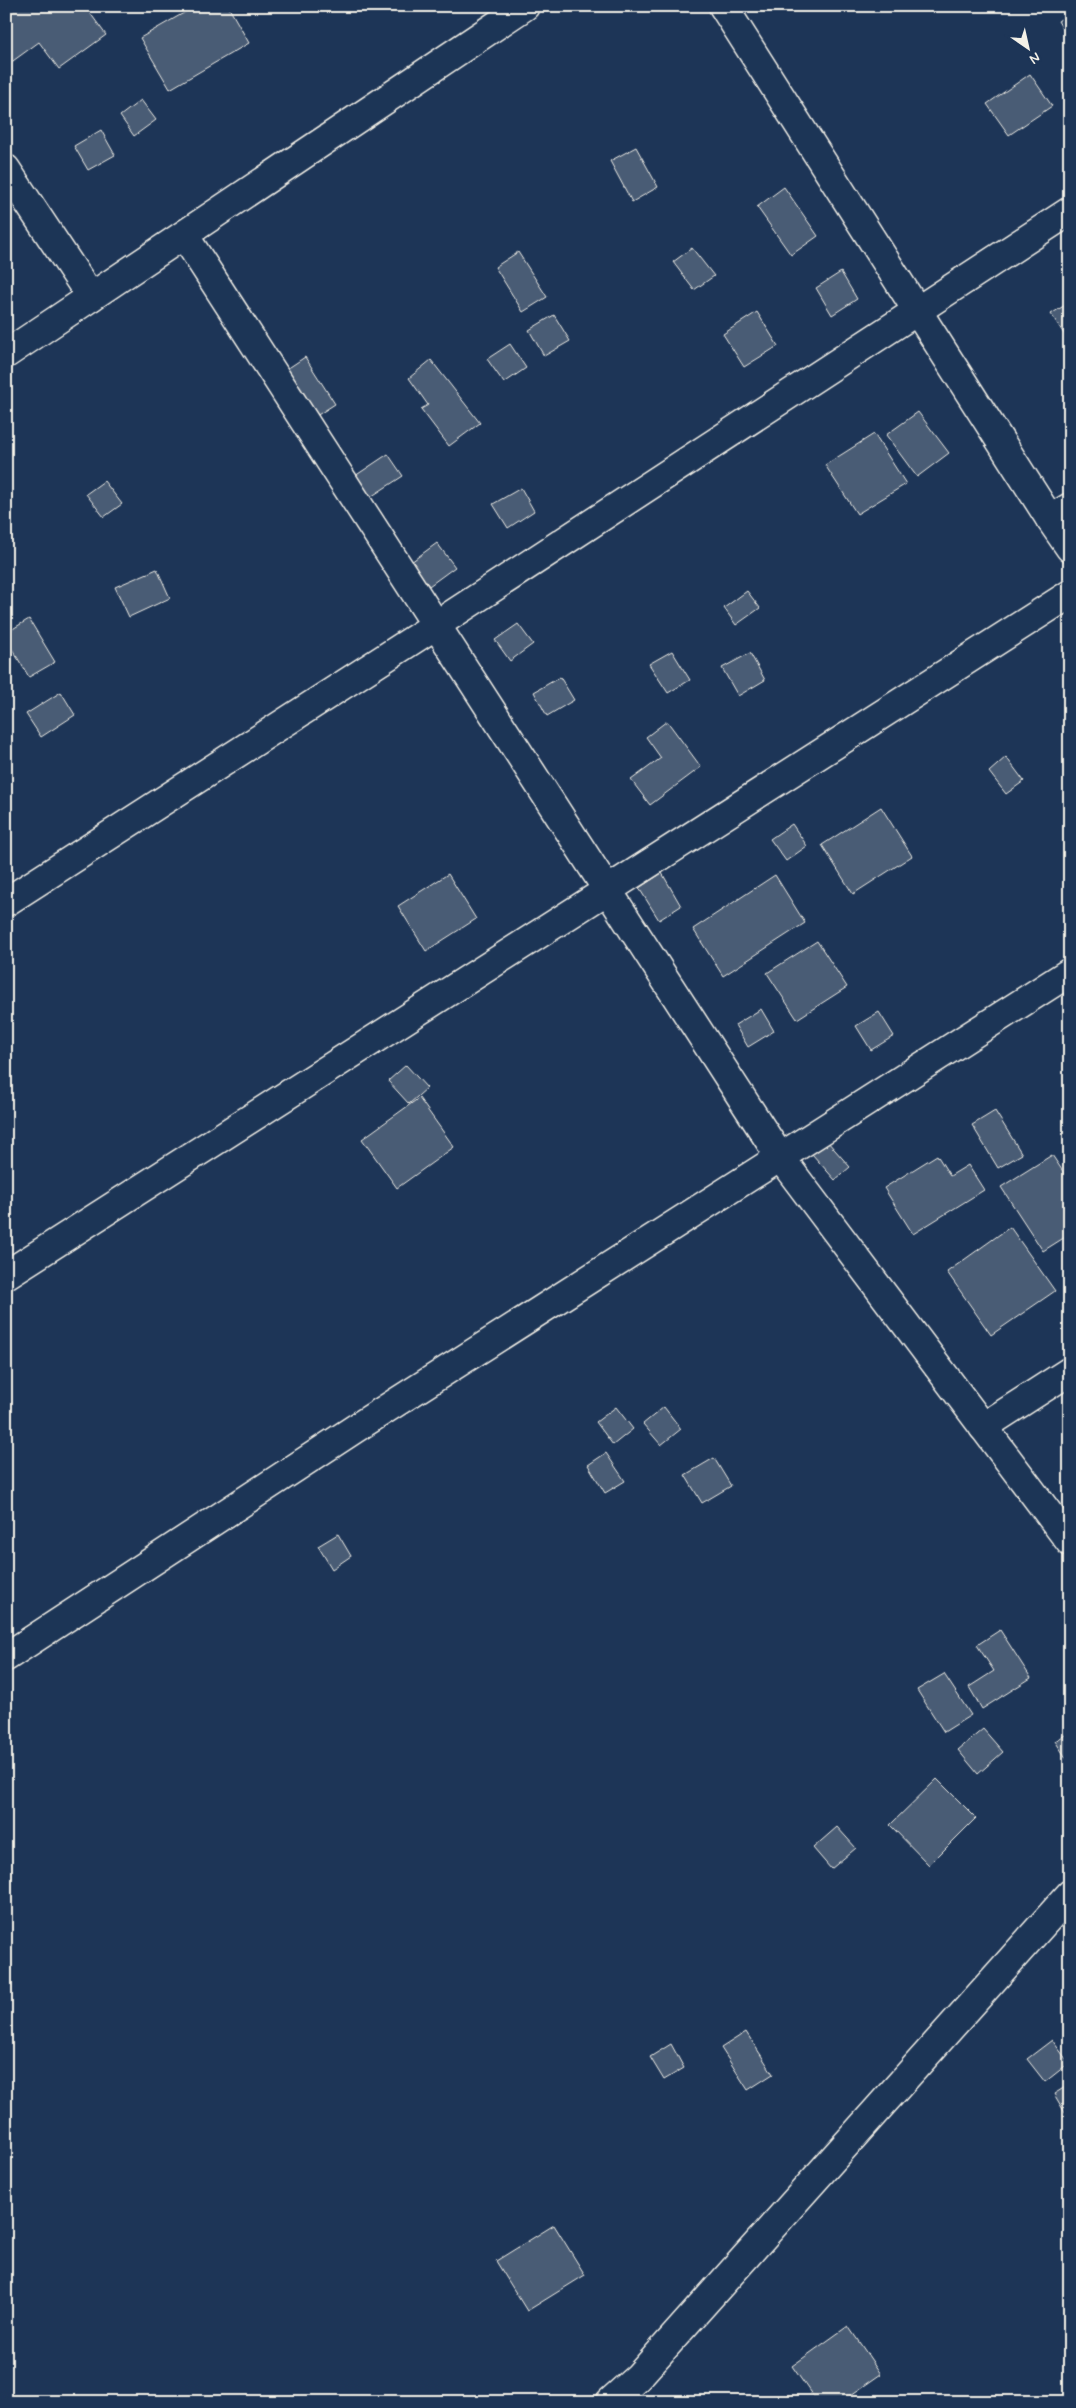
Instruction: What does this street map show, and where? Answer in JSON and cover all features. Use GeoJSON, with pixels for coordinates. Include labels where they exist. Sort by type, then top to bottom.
{"type":"FeatureCollection","features":[{"type":"Feature","properties":{"kind":"street"},"geometry":{"type":"LineString","coordinates":[[6,354],[525,6]]}},
{"type":"Feature","properties":{"kind":"street"},"geometry":{"type":"LineString","coordinates":[[723,6],[916,310],[1060,513],[1070,548]]}},
{"type":"Feature","properties":{"kind":"street"},"geometry":{"type":"LineString","coordinates":[[6,168],[91,297]]}},
{"type":"Feature","properties":{"kind":"street"},"geometry":{"type":"LineString","coordinates":[[6,902],[436,625],[1070,210]]}},
{"type":"Feature","properties":{"kind":"street"},"geometry":{"type":"LineString","coordinates":[[184,235],[780,1157],[1070,1542]]}},
{"type":"Feature","properties":{"kind":"street"},"geometry":{"type":"LineString","coordinates":[[6,1275],[1070,594]]}},
{"type":"Feature","properties":{"kind":"street"},"geometry":{"type":"LineString","coordinates":[[6,1657],[356,1428],[1070,972]]}},
{"type":"Feature","properties":{"kind":"street"},"geometry":{"type":"LineString","coordinates":[[983,1427],[1070,1372]]}},
{"type":"Feature","properties":{"kind":"street"},"geometry":{"type":"LineString","coordinates":[[610,2402],[638,2377],[1070,1894]]}},
{"type":"Feature","properties":{"kind":"building"},"geometry":{"type":"Polygon","coordinates":[[[6,6],[85,6],[106,35],[59,69],[39,42],[6,66],[6,6]]]}},
{"type":"Feature","properties":{"kind":"building"},"geometry":{"type":"Polygon","coordinates":[[[196,6],[228,6],[249,43],[170,89],[140,38],[196,6]]]}},
{"type":"Feature","properties":{"kind":"building"},"geometry":{"type":"Polygon","coordinates":[[[1070,13],[1070,41],[1058,21],[1070,13]]]}},
{"type":"Feature","properties":{"kind":"building"},"geometry":{"type":"Polygon","coordinates":[[[1030,74],[1052,106],[1009,135],[987,104],[1030,74]]]}},
{"type":"Feature","properties":{"kind":"building"},"geometry":{"type":"Polygon","coordinates":[[[141,100],[156,120],[134,136],[120,116],[141,100]]]}},
{"type":"Feature","properties":{"kind":"building"},"geometry":{"type":"Polygon","coordinates":[[[101,130],[115,155],[88,170],[74,146],[101,130]]]}},
{"type":"Feature","properties":{"kind":"building"},"geometry":{"type":"Polygon","coordinates":[[[636,147],[658,187],[632,202],[610,161],[636,147]]]}},
{"type":"Feature","properties":{"kind":"building"},"geometry":{"type":"Polygon","coordinates":[[[784,187],[818,236],[791,255],[757,207],[784,187]]]}},
{"type":"Feature","properties":{"kind":"building"},"geometry":{"type":"Polygon","coordinates":[[[692,248],[714,276],[694,290],[673,262],[692,248]]]}},
{"type":"Feature","properties":{"kind":"building"},"geometry":{"type":"Polygon","coordinates":[[[518,252],[547,297],[523,312],[495,267],[518,252]]]}},
{"type":"Feature","properties":{"kind":"building"},"geometry":{"type":"Polygon","coordinates":[[[841,272],[857,299],[832,315],[816,288],[841,272]]]}},
{"type":"Feature","properties":{"kind":"building"},"geometry":{"type":"Polygon","coordinates":[[[1070,302],[1070,343],[1051,314],[1070,302]]]}},
{"type":"Feature","properties":{"kind":"building"},"geometry":{"type":"Polygon","coordinates":[[[757,312],[778,346],[744,367],[723,334],[757,312]]]}},
{"type":"Feature","properties":{"kind":"building"},"geometry":{"type":"Polygon","coordinates":[[[554,315],[570,341],[544,356],[529,330],[554,315]]]}},
{"type":"Feature","properties":{"kind":"building"},"geometry":{"type":"Polygon","coordinates":[[[510,344],[526,368],[504,383],[487,359],[510,344]]]}},
{"type":"Feature","properties":{"kind":"building"},"geometry":{"type":"Polygon","coordinates":[[[305,357],[335,404],[313,418],[284,371],[305,357]]]}},
{"type":"Feature","properties":{"kind":"building"},"geometry":{"type":"Polygon","coordinates":[[[431,360],[480,423],[449,446],[421,409],[428,405],[409,378],[431,360]]]}},
{"type":"Feature","properties":{"kind":"building"},"geometry":{"type":"Polygon","coordinates":[[[918,412],[949,453],[917,477],[886,435],[918,412]]]}},
{"type":"Feature","properties":{"kind":"building"},"geometry":{"type":"Polygon","coordinates":[[[874,434],[906,484],[857,514],[825,465],[874,434]]]}},
{"type":"Feature","properties":{"kind":"building"},"geometry":{"type":"Polygon","coordinates":[[[388,454],[403,476],[369,498],[355,476],[388,454]]]}},
{"type":"Feature","properties":{"kind":"building"},"geometry":{"type":"Polygon","coordinates":[[[104,481],[122,504],[104,517],[86,494],[104,481]]]}},
{"type":"Feature","properties":{"kind":"building"},"geometry":{"type":"Polygon","coordinates":[[[521,488],[534,511],[508,528],[493,504],[521,488]]]}},
{"type":"Feature","properties":{"kind":"building"},"geometry":{"type":"Polygon","coordinates":[[[437,543],[455,567],[429,586],[411,562],[437,543]]]}},
{"type":"Feature","properties":{"kind":"building"},"geometry":{"type":"Polygon","coordinates":[[[157,569],[170,598],[129,617],[115,587],[157,569]]]}},
{"type":"Feature","properties":{"kind":"building"},"geometry":{"type":"Polygon","coordinates":[[[747,591],[760,608],[736,625],[724,608],[747,591]]]}},
{"type":"Feature","properties":{"kind":"building"},"geometry":{"type":"Polygon","coordinates":[[[29,619],[55,662],[29,677],[6,639],[6,633],[29,619]]]}},
{"type":"Feature","properties":{"kind":"building"},"geometry":{"type":"Polygon","coordinates":[[[518,624],[533,644],[510,661],[495,640],[518,624]]]}},
{"type":"Feature","properties":{"kind":"building"},"geometry":{"type":"Polygon","coordinates":[[[672,651],[690,680],[668,693],[649,664],[672,651]]]}},
{"type":"Feature","properties":{"kind":"building"},"geometry":{"type":"Polygon","coordinates":[[[750,653],[765,680],[738,696],[722,668],[750,653]]]}},
{"type":"Feature","properties":{"kind":"building"},"geometry":{"type":"Polygon","coordinates":[[[560,677],[574,700],[547,716],[534,692],[560,677]]]}},
{"type":"Feature","properties":{"kind":"building"},"geometry":{"type":"Polygon","coordinates":[[[61,692],[75,715],[41,737],[26,714],[61,692]]]}},
{"type":"Feature","properties":{"kind":"building"},"geometry":{"type":"Polygon","coordinates":[[[667,721],[701,767],[650,805],[631,780],[661,758],[646,737],[667,721]]]}},
{"type":"Feature","properties":{"kind":"building"},"geometry":{"type":"Polygon","coordinates":[[[1006,757],[1024,781],[1006,794],[989,772],[1006,757]]]}},
{"type":"Feature","properties":{"kind":"building"},"geometry":{"type":"Polygon","coordinates":[[[881,807],[912,856],[853,894],[822,845],[881,807]]]}},
{"type":"Feature","properties":{"kind":"building"},"geometry":{"type":"Polygon","coordinates":[[[792,824],[807,846],[786,861],[770,839],[792,824]]]}},
{"type":"Feature","properties":{"kind":"building"},"geometry":{"type":"Polygon","coordinates":[[[662,873],[681,906],[659,920],[639,888],[662,873]]]}},
{"type":"Feature","properties":{"kind":"building"},"geometry":{"type":"Polygon","coordinates":[[[448,874],[476,919],[426,951],[398,906],[448,874]]]}},
{"type":"Feature","properties":{"kind":"building"},"geometry":{"type":"Polygon","coordinates":[[[775,875],[805,923],[723,976],[693,929],[775,875]]]}},
{"type":"Feature","properties":{"kind":"building"},"geometry":{"type":"Polygon","coordinates":[[[817,941],[847,987],[797,1019],[767,973],[817,941]]]}},
{"type":"Feature","properties":{"kind":"building"},"geometry":{"type":"Polygon","coordinates":[[[761,1009],[774,1031],[748,1047],[735,1025],[761,1009]]]}},
{"type":"Feature","properties":{"kind":"building"},"geometry":{"type":"Polygon","coordinates":[[[879,1012],[894,1036],[871,1050],[856,1026],[879,1012]]]}},
{"type":"Feature","properties":{"kind":"building"},"geometry":{"type":"Polygon","coordinates":[[[406,1065],[427,1088],[409,1104],[388,1081],[406,1065]]]}},
{"type":"Feature","properties":{"kind":"building"},"geometry":{"type":"Polygon","coordinates":[[[419,1098],[454,1147],[397,1188],[362,1139],[419,1098]]]}},
{"type":"Feature","properties":{"kind":"building"},"geometry":{"type":"Polygon","coordinates":[[[995,1111],[1022,1154],[998,1168],[972,1125],[995,1111]]]}},
{"type":"Feature","properties":{"kind":"building"},"geometry":{"type":"Polygon","coordinates":[[[827,1141],[850,1167],[835,1180],[812,1154],[827,1141]]]}},
{"type":"Feature","properties":{"kind":"building"},"geometry":{"type":"Polygon","coordinates":[[[937,1155],[950,1176],[968,1165],[984,1190],[913,1234],[884,1188],[937,1155]]]}},
{"type":"Feature","properties":{"kind":"building"},"geometry":{"type":"Polygon","coordinates":[[[1052,1155],[1070,1182],[1070,1234],[1043,1251],[1001,1187],[1052,1155]]]}},
{"type":"Feature","properties":{"kind":"building"},"geometry":{"type":"Polygon","coordinates":[[[1010,1227],[1055,1291],[991,1335],[947,1272],[1010,1227]]]}},
{"type":"Feature","properties":{"kind":"building"},"geometry":{"type":"Polygon","coordinates":[[[616,1407],[633,1429],[613,1445],[596,1422],[616,1407]]]}},
{"type":"Feature","properties":{"kind":"building"},"geometry":{"type":"Polygon","coordinates":[[[664,1407],[681,1429],[661,1445],[643,1424],[664,1407]]]}},
{"type":"Feature","properties":{"kind":"building"},"geometry":{"type":"Polygon","coordinates":[[[606,1453],[625,1481],[605,1493],[588,1465],[606,1453]]]}},
{"type":"Feature","properties":{"kind":"building"},"geometry":{"type":"Polygon","coordinates":[[[714,1458],[731,1486],[702,1503],[685,1475],[714,1458]]]}},
{"type":"Feature","properties":{"kind":"building"},"geometry":{"type":"Polygon","coordinates":[[[338,1534],[351,1556],[332,1569],[318,1546],[338,1534]]]}},
{"type":"Feature","properties":{"kind":"building"},"geometry":{"type":"Polygon","coordinates":[[[1000,1630],[1031,1678],[982,1709],[969,1687],[994,1671],[977,1645],[1000,1630]]]}},
{"type":"Feature","properties":{"kind":"building"},"geometry":{"type":"Polygon","coordinates":[[[944,1674],[971,1715],[944,1732],[917,1690],[944,1674]]]}},
{"type":"Feature","properties":{"kind":"building"},"geometry":{"type":"Polygon","coordinates":[[[983,1729],[1003,1752],[978,1774],[958,1750],[983,1729]]]}},
{"type":"Feature","properties":{"kind":"building"},"geometry":{"type":"Polygon","coordinates":[[[1070,1732],[1070,1764],[1055,1741],[1070,1732]]]}},
{"type":"Feature","properties":{"kind":"building"},"geometry":{"type":"Polygon","coordinates":[[[937,1779],[976,1818],[929,1865],[890,1825],[937,1779]]]}},
{"type":"Feature","properties":{"kind":"building"},"geometry":{"type":"Polygon","coordinates":[[[837,1827],[856,1848],[831,1869],[813,1848],[837,1827]]]}},
{"type":"Feature","properties":{"kind":"building"},"geometry":{"type":"Polygon","coordinates":[[[746,2032],[773,2074],[748,2090],[721,2048],[746,2032]]]}},
{"type":"Feature","properties":{"kind":"building"},"geometry":{"type":"Polygon","coordinates":[[[1052,2040],[1069,2063],[1045,2082],[1027,2059],[1052,2040]]]}},
{"type":"Feature","properties":{"kind":"building"},"geometry":{"type":"Polygon","coordinates":[[[671,2044],[684,2068],[664,2080],[650,2057],[671,2044]]]}},
{"type":"Feature","properties":{"kind":"building"},"geometry":{"type":"Polygon","coordinates":[[[1070,2084],[1070,2117],[1068,2118],[1054,2094],[1070,2084]]]}},
{"type":"Feature","properties":{"kind":"building"},"geometry":{"type":"Polygon","coordinates":[[[554,2225],[585,2275],[527,2311],[496,2261],[554,2225]]]}},
{"type":"Feature","properties":{"kind":"building"},"geometry":{"type":"Polygon","coordinates":[[[848,2326],[881,2374],[841,2402],[817,2402],[792,2366],[848,2326]]]}}]}
